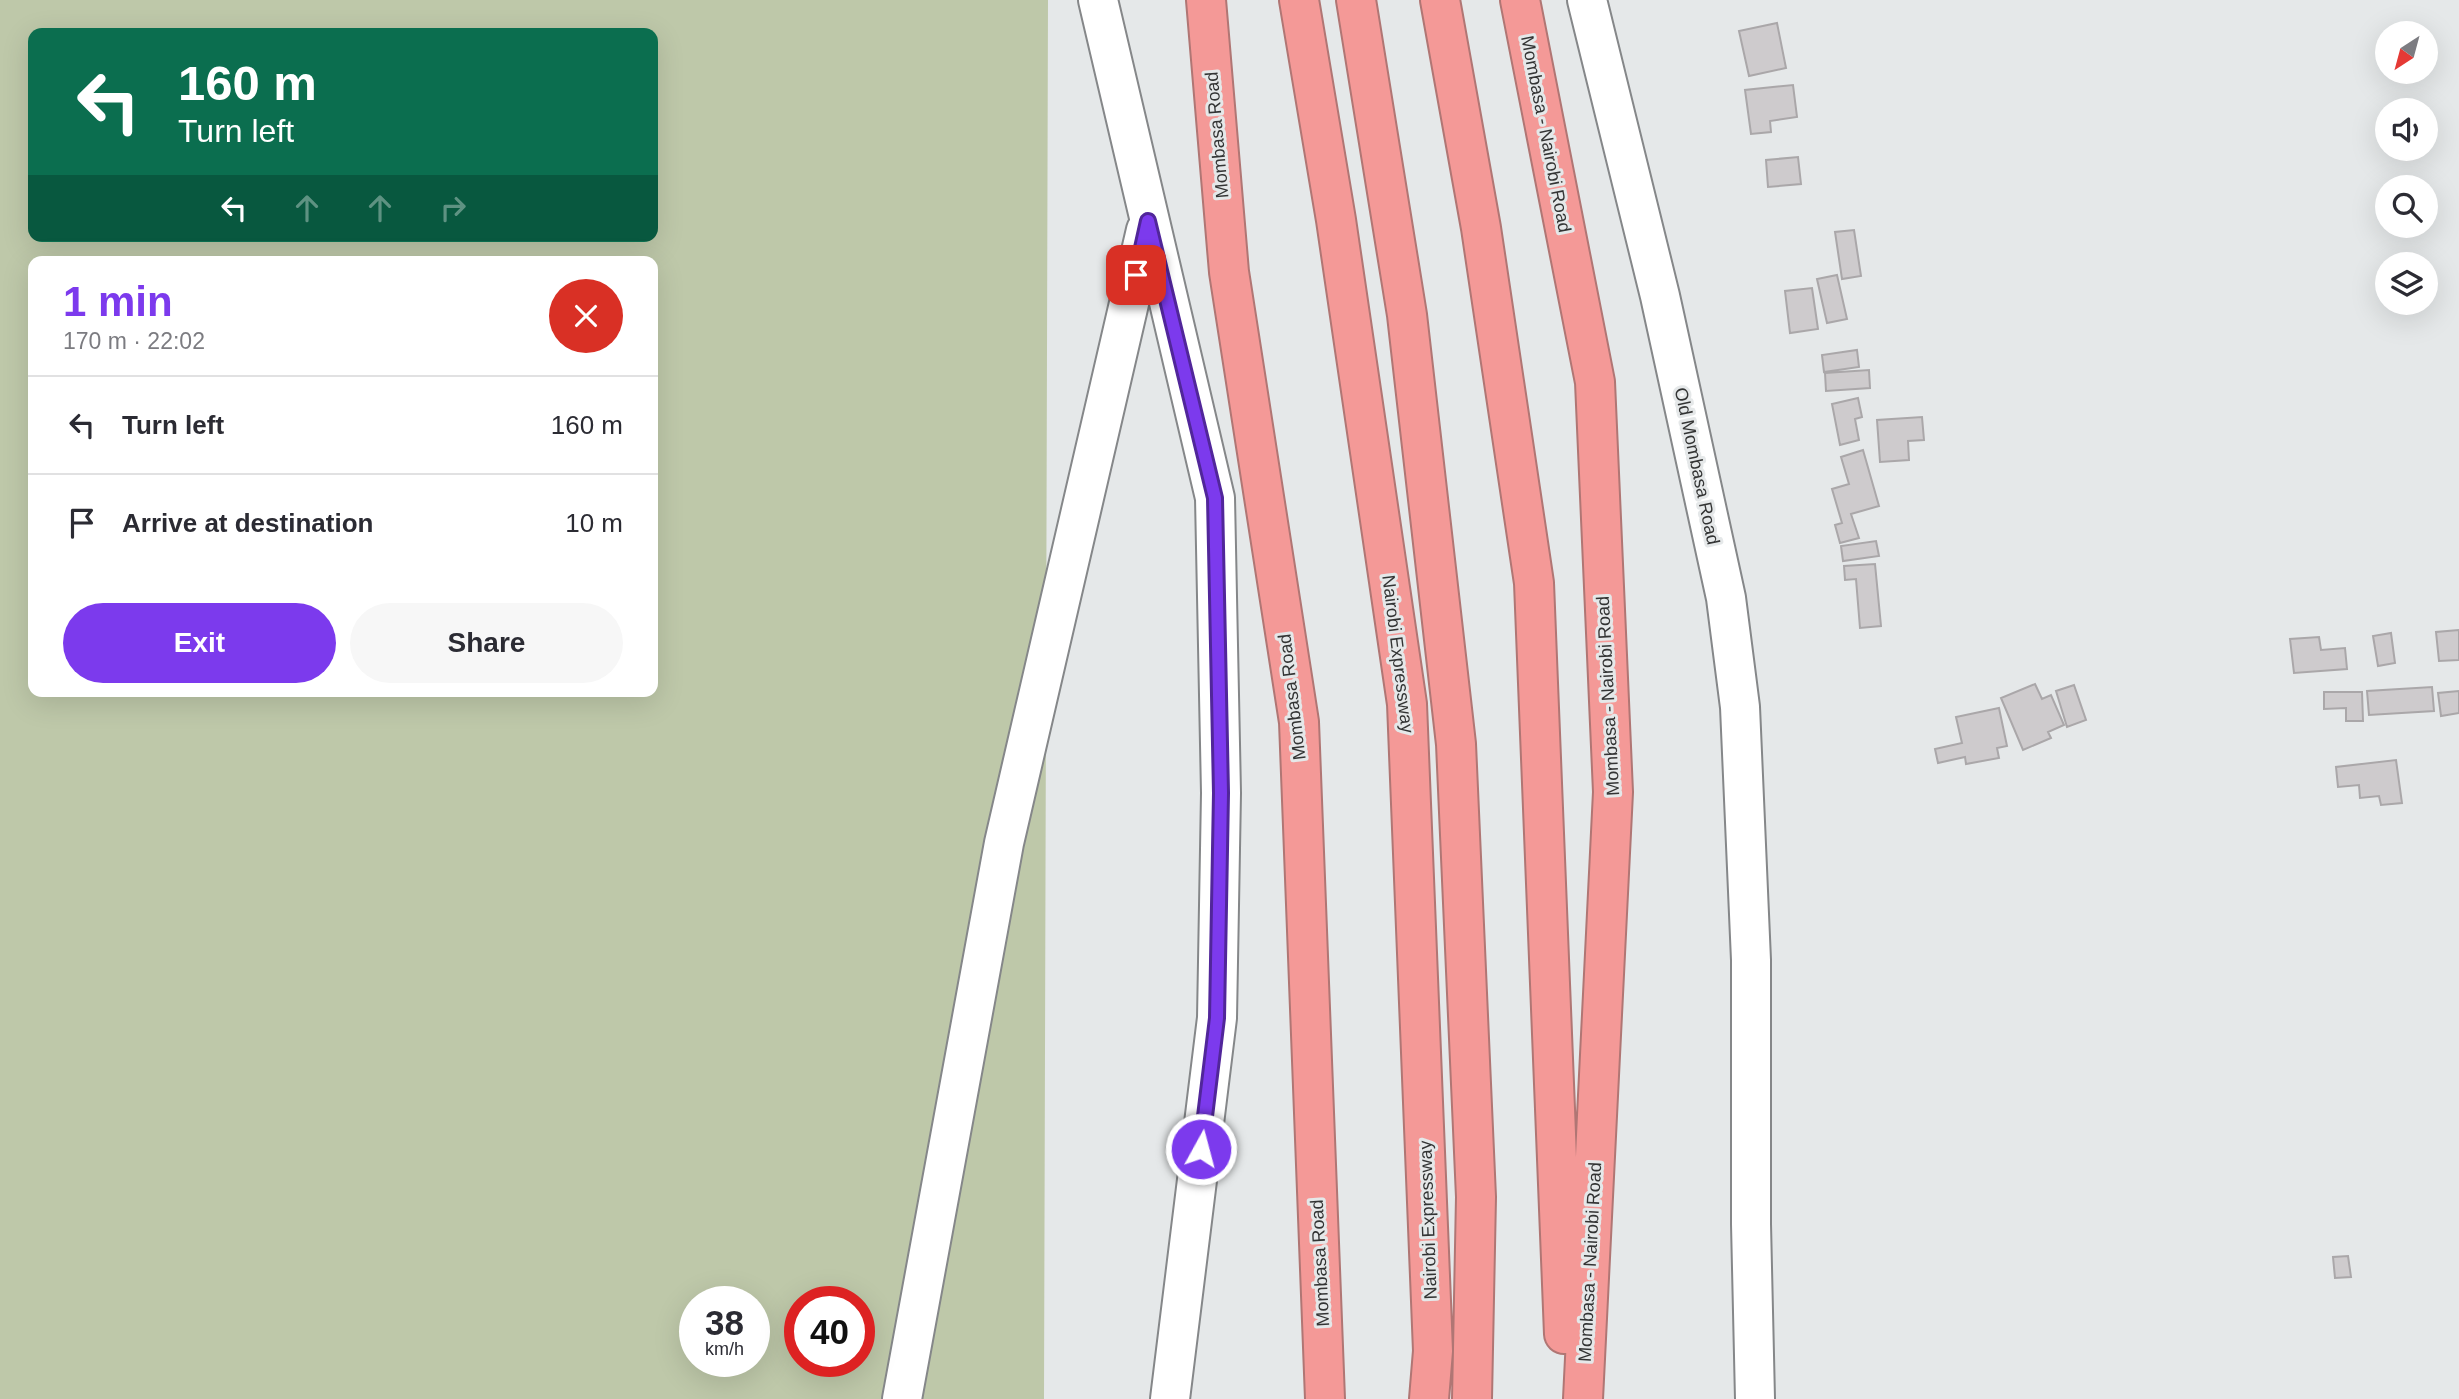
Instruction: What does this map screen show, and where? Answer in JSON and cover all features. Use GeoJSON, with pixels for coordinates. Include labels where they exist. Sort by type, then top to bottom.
{"type":"FeatureCollection","features":[{"type":"Feature","properties":{"kind":"highway","name":"Mombasa Road"},"geometry":{"type":"LineString","coordinates":[[1206,0],[1228,272],[1298,722],[1325,1399]]}},
{"type":"Feature","properties":{"kind":"highway","name":"Nairobi Expressway"},"geometry":{"type":"LineString","coordinates":[[1299,0],[1336,220],[1407,704],[1433,1351],[1430,1399]]}},
{"type":"Feature","properties":{"kind":"highway"},"geometry":{"type":"LineString","coordinates":[[1356,0],[1407,315],[1456,744],[1476,1198],[1472,1399]]}},
{"type":"Feature","properties":{"kind":"highway"},"geometry":{"type":"LineString","coordinates":[[1440,0],[1482,228],[1534,583],[1567,1399]]}},
{"type":"Feature","properties":{"kind":"highway","name":"Mombasa - Nairobi Road"},"geometry":{"type":"LineString","coordinates":[[1520,0],[1595,382],[1614,792],[1583,1399]]}},
{"type":"Feature","properties":{"kind":"street"},"geometry":{"type":"LineString","coordinates":[[1098,0],[1215,498],[1221,780],[1217,1018],[1170,1399]]}},
{"type":"Feature","properties":{"kind":"street","name":"Old Mombasa Road"},"geometry":{"type":"LineString","coordinates":[[1587,0],[1660,296],[1726,598],[1740,707],[1750,941],[1751,1224],[1762,1397]]}},
{"type":"Feature","properties":{"kind":"street"},"geometry":{"type":"LineString","coordinates":[[902,1399],[1004,843],[1148,221]]}},
{"type":"Feature","properties":{"kind":"green space"},"geometry":{"type":"Polygon","coordinates":[[[0,0],[1048,0],[1044,1399],[0,1399],[0,0]]]}},
{"type":"Feature","properties":{"kind":"building"},"geometry":{"type":"Polygon","coordinates":[[[1777,23],[1786,68],[1749,76],[1739,31],[1777,23]]]}},
{"type":"Feature","properties":{"kind":"building"},"geometry":{"type":"Polygon","coordinates":[[[1793,85],[1797,117],[1770,121],[1771,132],[1751,134],[1745,90],[1793,85]]]}},
{"type":"Feature","properties":{"kind":"building"},"geometry":{"type":"Polygon","coordinates":[[[1798,157],[1801,184],[1768,187],[1766,160],[1798,157]]]}},
{"type":"Feature","properties":{"kind":"building"},"geometry":{"type":"Polygon","coordinates":[[[1854,230],[1861,276],[1842,279],[1835,232],[1854,230]]]}},
{"type":"Feature","properties":{"kind":"building"},"geometry":{"type":"Polygon","coordinates":[[[1837,275],[1847,319],[1827,323],[1817,279],[1837,275]]]}},
{"type":"Feature","properties":{"kind":"building"},"geometry":{"type":"Polygon","coordinates":[[[1812,288],[1818,329],[1790,333],[1785,291],[1812,288]]]}},
{"type":"Feature","properties":{"kind":"building"},"geometry":{"type":"Polygon","coordinates":[[[1857,350],[1859,367],[1824,372],[1822,355],[1857,350]]]}},
{"type":"Feature","properties":{"kind":"building"},"geometry":{"type":"Polygon","coordinates":[[[1869,370],[1870,388],[1826,391],[1825,373],[1869,370]]]}},
{"type":"Feature","properties":{"kind":"building"},"geometry":{"type":"Polygon","coordinates":[[[1858,398],[1862,417],[1855,419],[1859,440],[1840,445],[1832,404],[1858,398]]]}},
{"type":"Feature","properties":{"kind":"building"},"geometry":{"type":"Polygon","coordinates":[[[1922,417],[1924,440],[1908,441],[1909,460],[1880,462],[1877,420],[1922,417]]]}},
{"type":"Feature","properties":{"kind":"building"},"geometry":{"type":"Polygon","coordinates":[[[1863,450],[1879,506],[1851,514],[1859,538],[1840,543],[1835,525],[1842,523],[1832,489],[1849,484],[1841,457],[1863,450]]]}},
{"type":"Feature","properties":{"kind":"building"},"geometry":{"type":"Polygon","coordinates":[[[1876,541],[1879,556],[1843,561],[1841,546],[1876,541]]]}},
{"type":"Feature","properties":{"kind":"building"},"geometry":{"type":"Polygon","coordinates":[[[1875,564],[1881,626],[1860,628],[1856,579],[1845,580],[1844,566],[1875,564]]]}},
{"type":"Feature","properties":{"kind":"building"},"geometry":{"type":"Polygon","coordinates":[[[2459,630],[2459,660],[2439,661],[2436,632],[2459,630]]]}},
{"type":"Feature","properties":{"kind":"building"},"geometry":{"type":"Polygon","coordinates":[[[2391,633],[2395,663],[2378,666],[2373,636],[2391,633]]]}},
{"type":"Feature","properties":{"kind":"building"},"geometry":{"type":"Polygon","coordinates":[[[2319,637],[2321,650],[2345,648],[2347,669],[2294,673],[2290,639],[2319,637]]]}},
{"type":"Feature","properties":{"kind":"building"},"geometry":{"type":"Polygon","coordinates":[[[2035,684],[2042,699],[2051,695],[2064,725],[2048,732],[2051,738],[2023,750],[2001,698],[2035,684]]]}},
{"type":"Feature","properties":{"kind":"building"},"geometry":{"type":"Polygon","coordinates":[[[2074,685],[2086,720],[2067,727],[2056,691],[2074,685]]]}},
{"type":"Feature","properties":{"kind":"building"},"geometry":{"type":"Polygon","coordinates":[[[2432,687],[2434,711],[2369,715],[2367,691],[2432,687]]]}},
{"type":"Feature","properties":{"kind":"building"},"geometry":{"type":"Polygon","coordinates":[[[2459,691],[2459,713],[2441,716],[2438,693],[2459,691]]]}},
{"type":"Feature","properties":{"kind":"building"},"geometry":{"type":"Polygon","coordinates":[[[2324,692],[2362,692],[2363,721],[2346,721],[2346,708],[2324,709],[2324,692]]]}},
{"type":"Feature","properties":{"kind":"building"},"geometry":{"type":"Polygon","coordinates":[[[1999,708],[2007,746],[1997,748],[1999,758],[1966,764],[1965,757],[1938,763],[1935,749],[1962,743],[1956,717],[1999,708]]]}},
{"type":"Feature","properties":{"kind":"building"},"geometry":{"type":"Polygon","coordinates":[[[2396,760],[2402,803],[2381,805],[2379,796],[2360,798],[2359,785],[2338,787],[2336,767],[2396,760]]]}},
{"type":"Feature","properties":{"kind":"building"},"geometry":{"type":"Polygon","coordinates":[[[2348,1256],[2351,1277],[2335,1278],[2333,1257],[2348,1256]]]}},
{"type":"Feature","properties":{"kind":"route"},"geometry":{"type":"LineString","coordinates":[[1136,275],[1148,221],[1215,498],[1221,793],[1217,1018],[1201,1149]]}}]}
